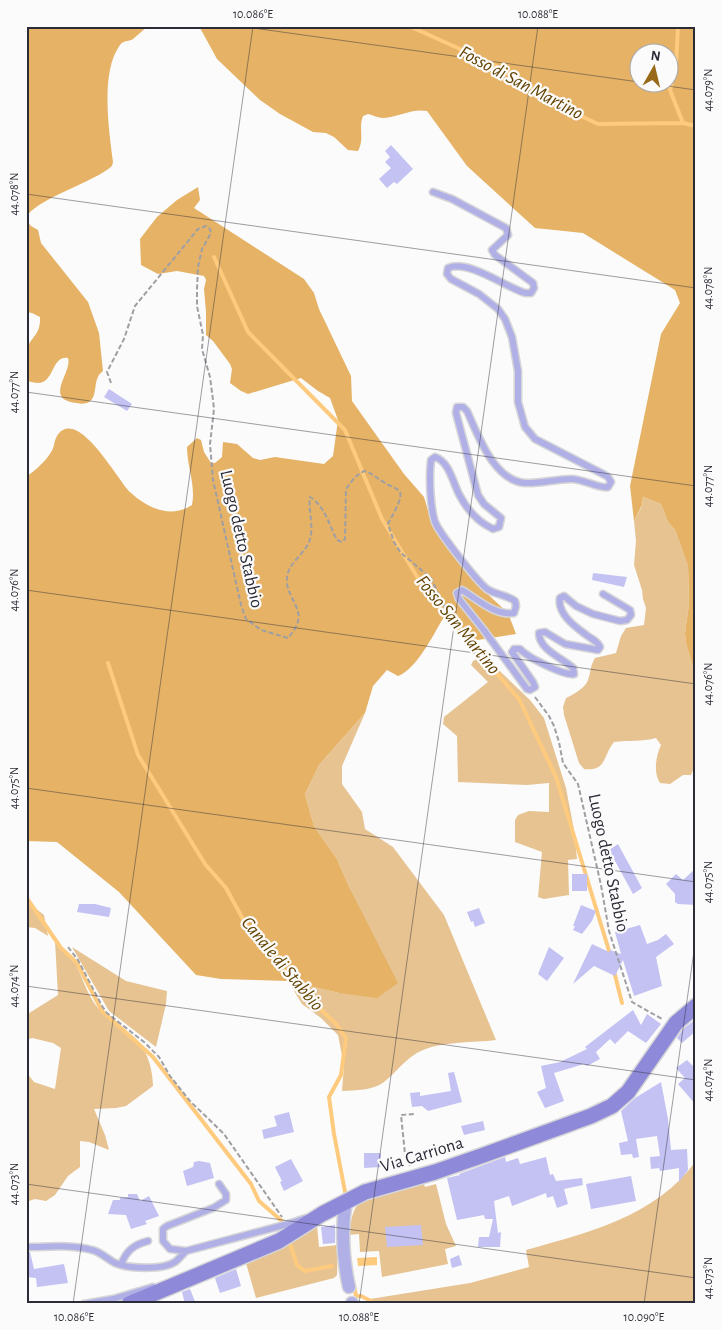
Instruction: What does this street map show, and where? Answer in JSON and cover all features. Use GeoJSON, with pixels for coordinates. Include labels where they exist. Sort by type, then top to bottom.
{"type":"FeatureCollection","features":[{"type":"Feature","properties":{"kind":"main road","name":"Via Carriona"},"geometry":{"type":"LineString","coordinates":[[129,1304],[279,1241],[322,1214],[365,1192],[481,1156],[591,1116],[612,1106],[628,1092],[676,1023],[696,1006]]}},
{"type":"Feature","properties":{"kind":"street"},"geometry":{"type":"LineString","coordinates":[[346,1201],[343,1216],[344,1254],[349,1286]]}},
{"type":"Feature","properties":{"kind":"lane"},"geometry":{"type":"LineString","coordinates":[[433,192],[452,199],[506,228],[508,235],[492,250],[533,283],[534,288],[531,293],[525,294],[476,271],[459,266],[448,268],[447,274],[451,279],[479,294],[498,309],[505,319],[512,337],[518,371],[518,402],[524,427],[535,439],[604,474],[611,482],[608,487],[603,488],[591,482],[576,479],[525,483],[515,481],[503,475],[484,448],[467,411],[463,407],[457,407],[456,413],[478,494],[484,504],[501,518],[501,523],[499,527],[493,529],[482,524],[459,496],[449,471],[443,462],[435,457],[431,460],[432,505],[436,522],[479,581],[488,590],[511,598],[515,601],[516,606],[514,612],[506,614],[476,600],[462,590],[458,593],[459,599],[527,689],[530,690],[535,687],[512,652],[514,649],[520,648],[536,659],[567,674],[574,674],[573,668],[554,656],[540,638],[539,633],[545,632],[565,644],[598,650],[600,647],[598,642],[584,634],[564,616],[559,604],[560,598],[564,596],[576,606],[593,614],[620,621],[627,620],[631,615],[630,610],[603,594]]}},
{"type":"Feature","properties":{"kind":"lane"},"geometry":{"type":"LineString","coordinates":[[219,1184],[226,1194],[226,1200],[213,1208],[167,1226],[163,1230],[162,1240],[170,1248],[186,1251],[322,1214]]}},
{"type":"Feature","properties":{"kind":"lane"},"geometry":{"type":"LineString","coordinates":[[122,1265],[130,1249],[137,1244],[148,1241]]}},
{"type":"Feature","properties":{"kind":"lane"},"geometry":{"type":"LineString","coordinates":[[26,1247],[91,1249],[131,1268],[155,1267],[175,1263],[186,1251]]}},
{"type":"Feature","properties":{"kind":"lane"},"geometry":{"type":"LineString","coordinates":[[84,1304],[113,1299],[187,1279]]}},
{"type":"Feature","properties":{"kind":"path","name":"Luogo detto Stabbio"},"geometry":{"type":"LineString","coordinates":[[111,382],[107,372],[124,339],[135,306],[198,228],[206,226],[210,229],[211,233],[202,249],[198,267],[197,289],[203,335],[202,349],[210,376],[213,395],[214,409],[210,444],[211,463],[213,480],[246,620],[261,630],[288,638],[298,623],[299,615],[288,592],[286,577],[290,567],[307,547],[310,538],[312,528],[309,505],[310,497],[316,501],[326,514],[337,540],[342,542],[345,539],[346,489],[355,477],[364,471],[400,491],[402,495],[388,524],[394,542],[408,560],[430,578],[449,617],[457,627],[493,659]]}},
{"type":"Feature","properties":{"kind":"path","name":"Luogo detto Stabbio"},"geometry":{"type":"LineString","coordinates":[[530,690],[551,721],[559,742],[563,763],[578,784],[601,885],[609,931],[632,1002],[653,1012],[666,1021],[676,1023]]}},
{"type":"Feature","properties":{"kind":"path"},"geometry":{"type":"LineString","coordinates":[[68,947],[78,960],[107,1013],[144,1042],[159,1057],[170,1076],[190,1101],[224,1134],[270,1202],[288,1224]]}},
{"type":"Feature","properties":{"kind":"path"},"geometry":{"type":"LineString","coordinates":[[414,1178],[405,1154],[401,1114],[415,1114]]}},
{"type":"Feature","properties":{"kind":"shaded area"},"geometry":{"type":"Polygon","coordinates":[[[26,26],[148,26],[133,39],[121,43],[110,70],[108,118],[112,166],[40,205],[31,211],[26,218],[26,26]]]}},
{"type":"Feature","properties":{"kind":"shaded area"},"geometry":{"type":"Polygon","coordinates":[[[199,26],[696,26],[696,678],[685,633],[689,604],[688,566],[675,530],[668,522],[661,504],[643,497],[642,505],[634,521],[630,486],[661,334],[680,303],[675,290],[583,233],[535,228],[467,166],[427,111],[421,110],[383,118],[368,114],[363,116],[361,142],[358,151],[348,150],[334,137],[326,133],[313,132],[280,114],[260,100],[217,59],[199,26]]]}},
{"type":"Feature","properties":{"kind":"shaded area"},"geometry":{"type":"Polygon","coordinates":[[[198,187],[200,200],[194,208],[304,279],[314,293],[319,309],[351,376],[352,401],[404,474],[424,497],[432,524],[457,559],[480,587],[508,613],[516,634],[471,641],[449,609],[413,665],[406,672],[398,676],[387,670],[373,686],[365,713],[319,765],[305,794],[314,826],[337,859],[351,891],[398,983],[377,998],[339,993],[288,981],[221,979],[196,975],[119,892],[57,842],[26,841],[26,477],[47,458],[53,449],[59,433],[63,430],[71,429],[81,433],[100,452],[130,492],[152,507],[168,511],[184,509],[192,505],[193,490],[187,447],[197,438],[201,440],[204,452],[211,463],[215,463],[222,457],[223,442],[237,444],[253,458],[260,460],[275,457],[324,464],[333,456],[338,420],[330,398],[301,378],[248,394],[241,391],[230,383],[232,369],[230,364],[213,341],[206,335],[204,289],[206,280],[204,276],[177,271],[158,274],[141,265],[140,239],[157,217],[177,200],[198,187]]]}},
{"type":"Feature","properties":{"kind":"shaded area"},"geometry":{"type":"Polygon","coordinates":[[[26,220],[38,230],[41,243],[88,302],[99,333],[103,371],[99,375],[92,400],[89,402],[80,404],[67,401],[62,397],[60,391],[67,371],[68,358],[57,362],[48,378],[43,382],[36,383],[26,380],[26,351],[39,328],[40,317],[26,312],[26,220]]]}},
{"type":"Feature","properties":{"kind":"shaded area"},"geometry":{"type":"Polygon","coordinates":[[[643,497],[661,504],[668,522],[675,530],[688,566],[689,604],[685,633],[696,678],[696,763],[691,775],[683,775],[670,784],[660,783],[656,774],[656,764],[661,745],[656,738],[614,742],[601,765],[597,768],[584,769],[579,763],[563,707],[566,698],[587,683],[595,658],[616,653],[621,636],[626,628],[644,625],[646,608],[634,565],[636,541],[634,521],[642,506],[643,497]]]}},
{"type":"Feature","properties":{"kind":"shaded area"},"geometry":{"type":"Polygon","coordinates":[[[484,656],[530,700],[544,718],[566,788],[574,830],[577,859],[568,860],[569,895],[544,899],[538,897],[542,852],[515,842],[515,820],[518,815],[529,811],[549,812],[549,783],[527,785],[458,782],[457,736],[443,724],[444,717],[488,682],[471,665],[473,661],[484,656]]]}},
{"type":"Feature","properties":{"kind":"shaded area"},"geometry":{"type":"Polygon","coordinates":[[[365,713],[342,766],[342,784],[362,812],[365,829],[393,847],[444,915],[496,1040],[432,1047],[412,1056],[379,1085],[364,1090],[342,1091],[344,1066],[338,1035],[321,1018],[302,1004],[288,981],[339,993],[351,891],[337,859],[314,826],[305,794],[319,765],[365,713]]]}},
{"type":"Feature","properties":{"kind":"shaded area"},"geometry":{"type":"Polygon","coordinates":[[[26,901],[44,915],[48,936],[35,928],[26,927],[26,901]]]}},
{"type":"Feature","properties":{"kind":"shaded area"},"geometry":{"type":"Polygon","coordinates":[[[55,941],[73,961],[94,1003],[102,1013],[139,1042],[146,1053],[152,1073],[153,1086],[126,1106],[94,1109],[109,1150],[89,1142],[80,1141],[80,1167],[68,1176],[55,1195],[46,1201],[35,1199],[26,1202],[26,1040],[26,1015],[58,995],[55,941]],[[32,1038],[26,1040],[29,1050],[27,1073],[34,1082],[55,1089],[61,1048],[53,1043],[32,1038]]]}},
{"type":"Feature","properties":{"kind":"shaded area"},"geometry":{"type":"Polygon","coordinates":[[[72,947],[126,981],[167,991],[166,1004],[156,1047],[109,1011],[72,947]]]}},
{"type":"Feature","properties":{"kind":"shaded area"},"geometry":{"type":"Polygon","coordinates":[[[696,1161],[696,1299],[688,1304],[364,1304],[370,1299],[470,1283],[529,1267],[526,1250],[597,1229],[641,1209],[661,1196],[680,1180],[696,1161]]]}},
{"type":"Feature","properties":{"kind":"shaded area"},"geometry":{"type":"Polygon","coordinates":[[[423,1182],[425,1187],[436,1184],[446,1224],[456,1246],[445,1249],[448,1264],[382,1277],[379,1251],[360,1252],[359,1234],[349,1235],[353,1213],[358,1205],[367,1197],[423,1182]]]}},
{"type":"Feature","properties":{"kind":"shaded area"},"geometry":{"type":"Polygon","coordinates":[[[317,1225],[319,1247],[338,1245],[337,1275],[334,1278],[256,1298],[246,1263],[317,1225]]]}},
{"type":"Feature","properties":{"kind":"shaded area"},"geometry":{"type":"Polygon","coordinates":[[[377,1257],[377,1265],[358,1266],[357,1258],[377,1257]]]}},
{"type":"Feature","properties":{"kind":"building"},"geometry":{"type":"Polygon","coordinates":[[[391,145],[413,169],[397,184],[394,182],[387,188],[379,179],[391,168],[385,162],[390,157],[385,151],[391,145]]]}},
{"type":"Feature","properties":{"kind":"building"},"geometry":{"type":"Polygon","coordinates":[[[109,389],[132,404],[127,411],[104,397],[109,389]]]}},
{"type":"Feature","properties":{"kind":"building"},"geometry":{"type":"Polygon","coordinates":[[[593,573],[627,577],[624,587],[592,580],[593,573]]]}},
{"type":"Feature","properties":{"kind":"building"},"geometry":{"type":"Polygon","coordinates":[[[618,844],[642,888],[633,894],[609,850],[618,844]]]}},
{"type":"Feature","properties":{"kind":"building"},"geometry":{"type":"Polygon","coordinates":[[[696,868],[696,905],[678,904],[675,902],[675,894],[666,884],[676,874],[683,880],[696,868]]]}},
{"type":"Feature","properties":{"kind":"building"},"geometry":{"type":"Polygon","coordinates":[[[572,874],[587,874],[587,891],[572,891],[572,874]]]}},
{"type":"Feature","properties":{"kind":"building"},"geometry":{"type":"Polygon","coordinates":[[[79,904],[95,904],[111,908],[109,917],[77,912],[79,904]]]}},
{"type":"Feature","properties":{"kind":"building"},"geometry":{"type":"Polygon","coordinates":[[[581,905],[596,911],[592,921],[582,934],[573,930],[581,905]]]}},
{"type":"Feature","properties":{"kind":"building"},"geometry":{"type":"Polygon","coordinates":[[[479,908],[485,923],[475,927],[467,912],[479,908]]]}},
{"type":"Feature","properties":{"kind":"building"},"geometry":{"type":"Polygon","coordinates":[[[640,925],[647,944],[658,940],[666,934],[674,944],[656,957],[662,986],[634,996],[623,960],[615,976],[594,966],[573,984],[592,944],[609,952],[610,950],[621,954],[615,932],[640,925]]]}},
{"type":"Feature","properties":{"kind":"building"},"geometry":{"type":"Polygon","coordinates":[[[549,947],[564,958],[547,981],[538,974],[549,947]]]}},
{"type":"Feature","properties":{"kind":"building"},"geometry":{"type":"Polygon","coordinates":[[[633,1010],[641,1025],[647,1014],[661,1024],[646,1043],[628,1031],[615,1044],[610,1039],[596,1052],[600,1059],[587,1066],[584,1064],[554,1073],[564,1101],[545,1108],[537,1092],[546,1088],[541,1066],[560,1062],[587,1049],[585,1047],[633,1010]]]}},
{"type":"Feature","properties":{"kind":"building"},"geometry":{"type":"Polygon","coordinates":[[[696,1019],[696,1031],[682,1043],[677,1038],[683,1029],[696,1019]]]}},
{"type":"Feature","properties":{"kind":"building"},"geometry":{"type":"Polygon","coordinates":[[[687,1060],[696,1069],[696,1105],[678,1084],[685,1078],[676,1068],[687,1060]]]}},
{"type":"Feature","properties":{"kind":"building"},"geometry":{"type":"Polygon","coordinates":[[[454,1072],[462,1102],[428,1111],[422,1106],[412,1107],[410,1093],[420,1092],[420,1096],[451,1091],[448,1073],[454,1072]]]}},
{"type":"Feature","properties":{"kind":"building"},"geometry":{"type":"Polygon","coordinates":[[[661,1082],[668,1119],[671,1150],[687,1149],[688,1170],[679,1182],[679,1168],[660,1171],[659,1168],[651,1169],[650,1157],[660,1156],[657,1136],[636,1139],[639,1157],[633,1158],[632,1154],[621,1155],[619,1143],[628,1141],[621,1111],[635,1098],[661,1082]]]}},
{"type":"Feature","properties":{"kind":"building"},"geometry":{"type":"Polygon","coordinates":[[[289,1112],[294,1132],[264,1139],[262,1130],[277,1126],[274,1116],[289,1112]]]}},
{"type":"Feature","properties":{"kind":"building"},"geometry":{"type":"Polygon","coordinates":[[[483,1121],[485,1130],[464,1135],[461,1126],[483,1121]]]}},
{"type":"Feature","properties":{"kind":"building"},"geometry":{"type":"Polygon","coordinates":[[[364,1153],[381,1153],[381,1167],[364,1168],[364,1153]]]}},
{"type":"Feature","properties":{"kind":"building"},"geometry":{"type":"Polygon","coordinates":[[[505,1157],[506,1162],[518,1158],[520,1164],[546,1157],[550,1175],[553,1174],[556,1181],[582,1178],[583,1185],[564,1189],[568,1204],[557,1208],[553,1196],[547,1198],[546,1193],[512,1206],[509,1196],[494,1201],[498,1233],[501,1232],[500,1247],[478,1247],[479,1237],[489,1237],[493,1219],[485,1219],[484,1215],[457,1220],[447,1178],[460,1175],[505,1157]]]}},
{"type":"Feature","properties":{"kind":"building"},"geometry":{"type":"Polygon","coordinates":[[[291,1159],[303,1181],[284,1191],[280,1182],[282,1181],[275,1167],[291,1159]]]}},
{"type":"Feature","properties":{"kind":"building"},"geometry":{"type":"Polygon","coordinates":[[[194,1162],[210,1163],[214,1178],[187,1186],[183,1171],[193,1167],[194,1162]]]}},
{"type":"Feature","properties":{"kind":"building"},"geometry":{"type":"Polygon","coordinates":[[[631,1176],[636,1201],[591,1209],[586,1184],[631,1176]]]}},
{"type":"Feature","properties":{"kind":"building"},"geometry":{"type":"Polygon","coordinates":[[[128,1194],[137,1194],[140,1201],[149,1196],[159,1216],[145,1221],[147,1224],[131,1229],[126,1215],[108,1214],[113,1200],[128,1197],[128,1194]]]}},
{"type":"Feature","properties":{"kind":"building"},"geometry":{"type":"Polygon","coordinates":[[[335,1225],[335,1243],[323,1244],[321,1227],[335,1225]]]}},
{"type":"Feature","properties":{"kind":"building"},"geometry":{"type":"Polygon","coordinates":[[[421,1225],[423,1245],[387,1247],[385,1227],[421,1225]]]}},
{"type":"Feature","properties":{"kind":"building"},"geometry":{"type":"Polygon","coordinates":[[[26,1252],[30,1252],[34,1269],[64,1264],[68,1283],[37,1287],[36,1278],[26,1277],[26,1252]]]}},
{"type":"Feature","properties":{"kind":"building"},"geometry":{"type":"Polygon","coordinates":[[[459,1255],[462,1265],[452,1268],[450,1259],[459,1255]]]}},
{"type":"Feature","properties":{"kind":"building"},"geometry":{"type":"Polygon","coordinates":[[[236,1269],[241,1286],[220,1293],[215,1278],[236,1269]]]}},
{"type":"Feature","properties":{"kind":"building"},"geometry":{"type":"Polygon","coordinates":[[[190,1289],[196,1304],[185,1304],[182,1292],[190,1289]]]}},
{"type":"Feature","properties":{"kind":"waterway","name":"Fosso di San Martino"},"geometry":{"type":"LineString","coordinates":[[409,26],[489,62],[568,110],[598,124],[683,123],[696,126]]}},
{"type":"Feature","properties":{"kind":"waterway"},"geometry":{"type":"LineString","coordinates":[[678,26],[676,65],[670,90],[683,123]]}},
{"type":"Feature","properties":{"kind":"waterway","name":"Fosso San Martino"},"geometry":{"type":"LineString","coordinates":[[214,257],[248,332],[345,430],[382,519],[427,593],[519,699],[556,777],[610,954]]}},
{"type":"Feature","properties":{"kind":"waterway","name":"Canale di Stabbio"},"geometry":{"type":"LineString","coordinates":[[108,663],[138,755],[205,864],[226,888],[249,930],[303,993],[336,1024],[346,1038],[341,1075],[329,1097],[346,1197]]}},
{"type":"Feature","properties":{"kind":"waterway","name":"Canale di Stabbio"},"geometry":{"type":"LineString","coordinates":[[26,897],[61,948],[77,963],[102,1011],[153,1057],[251,1184],[259,1201],[283,1222]]}},
{"type":"Feature","properties":{"kind":"waterway","name":"Fosso San Martino"},"geometry":{"type":"LineString","coordinates":[[614,971],[622,1003]]}},
{"type":"Feature","properties":{"kind":"waterway","name":"Canale di Stabbio"},"geometry":{"type":"LineString","coordinates":[[290,1244],[297,1265],[305,1271],[332,1266]]}},
{"type":"Feature","properties":{"kind":"waterway","name":"Canale di Stabbio"},"geometry":{"type":"LineString","coordinates":[[354,1286],[356,1296],[361,1296],[377,1304]]}}]}
